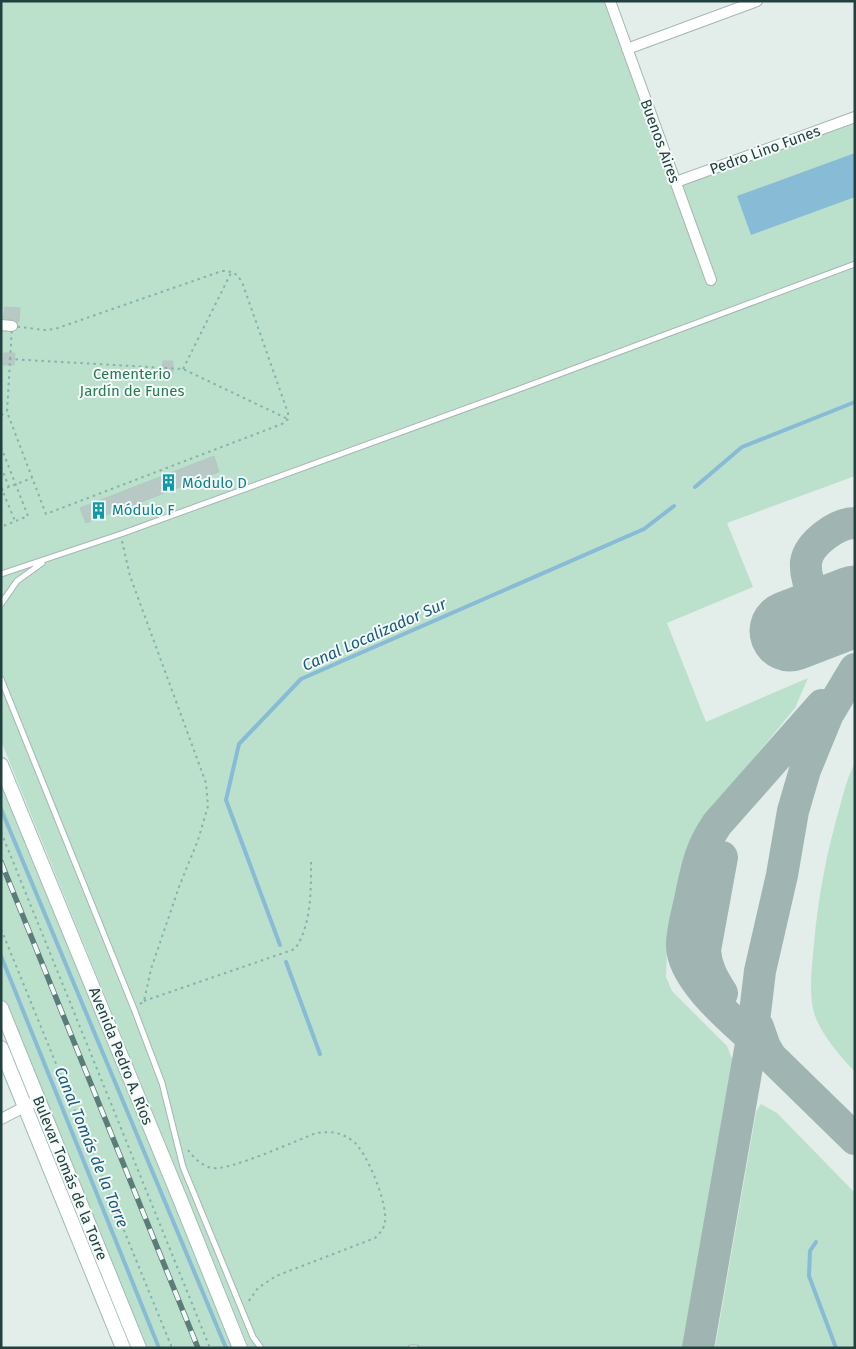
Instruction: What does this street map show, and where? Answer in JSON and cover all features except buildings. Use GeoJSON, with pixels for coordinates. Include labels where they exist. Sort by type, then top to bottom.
{"type":"FeatureCollection","features":[{"type":"Feature","properties":{"kind":"street","name":"Buenos Aires"},"geometry":{"type":"LineString","coordinates":[[610,1],[711,280]]}},
{"type":"Feature","properties":{"kind":"street"},"geometry":{"type":"LineString","coordinates":[[627,49],[757,1]]}},
{"type":"Feature","properties":{"kind":"street","name":"Pedro Lino Funes"},"geometry":{"type":"LineString","coordinates":[[676,182],[855,117]]}},
{"type":"Feature","properties":{"kind":"street","name":"Avenida Pedro A. Ríos"},"geometry":{"type":"LineString","coordinates":[[1,765],[240,1348]]}},
{"type":"Feature","properties":{"kind":"street","name":"Bulevar Tomás de la Torre"},"geometry":{"type":"LineString","coordinates":[[1,1008],[137,1342]]}},
{"type":"Feature","properties":{"kind":"street","name":"Bulevar Tomás de la Torre"},"geometry":{"type":"LineString","coordinates":[[1,1048],[119,1346]]}},
{"type":"Feature","properties":{"kind":"street"},"geometry":{"type":"LineString","coordinates":[[1,1119],[38,1100]]}},
{"type":"Feature","properties":{"kind":"street"},"geometry":{"type":"LineString","coordinates":[[119,1346],[137,1342]]}},
{"type":"Feature","properties":{"kind":"lane"},"geometry":{"type":"LineString","coordinates":[[1,574],[121,534],[855,264]]}},
{"type":"Feature","properties":{"kind":"lane"},"geometry":{"type":"LineString","coordinates":[[1,604],[17,581],[47,560]]}},
{"type":"Feature","properties":{"kind":"lane"},"geometry":{"type":"LineString","coordinates":[[1,679],[162,1083],[184,1167],[244,1316],[253,1337],[261,1348]]}},
{"type":"Feature","properties":{"kind":"lane"},"geometry":{"type":"LineString","coordinates":[[411,1348],[416,1348]]}},
{"type":"Feature","properties":{"kind":"path"},"geometry":{"type":"LineString","coordinates":[[222,270],[232,271],[237,274],[242,282],[288,413],[288,419],[282,424],[46,514],[7,412],[9,359],[7,325],[44,330],[55,329],[222,270]]}},
{"type":"Feature","properties":{"kind":"path"},"geometry":{"type":"LineString","coordinates":[[183,369],[232,271]]}},
{"type":"Feature","properties":{"kind":"path"},"geometry":{"type":"LineString","coordinates":[[9,359],[183,369],[288,419]]}},
{"type":"Feature","properties":{"kind":"path"},"geometry":{"type":"LineString","coordinates":[[1,415],[7,412]]}},
{"type":"Feature","properties":{"kind":"path"},"geometry":{"type":"LineString","coordinates":[[1,447],[28,516],[1,526]]}},
{"type":"Feature","properties":{"kind":"path"},"geometry":{"type":"LineString","coordinates":[[1,467],[9,487]]}},
{"type":"Feature","properties":{"kind":"path"},"geometry":{"type":"LineString","coordinates":[[15,521],[2,489],[32,478]]}},
{"type":"Feature","properties":{"kind":"path"},"geometry":{"type":"LineString","coordinates":[[121,534],[130,576],[206,782],[208,806],[198,840],[179,887],[151,969],[144,1001]]}},
{"type":"Feature","properties":{"kind":"path"},"geometry":{"type":"LineString","coordinates":[[1,832],[210,1348]]}},
{"type":"Feature","properties":{"kind":"path"},"geometry":{"type":"LineString","coordinates":[[134,1009],[144,1001],[294,949],[302,938],[311,895],[311,859]]}},
{"type":"Feature","properties":{"kind":"path"},"geometry":{"type":"LineString","coordinates":[[1,929],[172,1348]]}},
{"type":"Feature","properties":{"kind":"path"},"geometry":{"type":"LineString","coordinates":[[185,1143],[188,1151],[200,1163],[214,1168],[238,1163],[316,1133],[330,1132],[343,1135],[354,1142],[362,1153],[384,1206],[385,1221],[382,1230],[375,1238],[276,1276],[258,1288],[248,1301],[244,1316]]}},
{"type":"Feature","properties":{"kind":"green space","name":"Cementerio Jardín de Funes"},"geometry":{"type":"Polygon","coordinates":[[[1,1],[610,1],[676,182],[855,117],[855,476],[727,523],[753,587],[667,623],[706,722],[808,678],[795,708],[699,825],[689,843],[667,948],[666,977],[672,991],[727,1046],[732,1059],[733,1072],[685,1348],[249,1348],[1,741],[1,1]]]}},
{"type":"Feature","properties":{"kind":"green space"},"geometry":{"type":"Polygon","coordinates":[[[855,763],[855,1072],[836,1051],[820,1026],[813,1009],[811,985],[816,926],[824,874],[843,795],[855,763]]]}},
{"type":"Feature","properties":{"kind":"green space"},"geometry":{"type":"Polygon","coordinates":[[[1,765],[240,1348],[139,1348],[1,1008],[1,765]]]}},
{"type":"Feature","properties":{"kind":"green space"},"geometry":{"type":"Polygon","coordinates":[[[761,1104],[777,1113],[855,1193],[855,1348],[715,1348],[756,1112],[761,1104]]]}},
{"type":"Feature","properties":{"kind":"water"},"geometry":{"type":"Polygon","coordinates":[[[855,153],[855,197],[751,235],[737,196],[855,153]]]}},
{"type":"Feature","properties":{"kind":"waterway"},"geometry":{"type":"LineString","coordinates":[[695,487],[742,447],[855,402]]}},
{"type":"Feature","properties":{"kind":"waterway","name":"Canal Localizador Sur"},"geometry":{"type":"LineString","coordinates":[[280,945],[226,800],[239,744],[301,679],[644,529],[674,506]]}},
{"type":"Feature","properties":{"kind":"waterway"},"geometry":{"type":"LineString","coordinates":[[1,809],[226,1348]]}},
{"type":"Feature","properties":{"kind":"waterway","name":"Canal Tomás de la Torre"},"geometry":{"type":"LineString","coordinates":[[1,956],[159,1348]]}},
{"type":"Feature","properties":{"kind":"waterway","name":"Canal Localizador Sur"},"geometry":{"type":"LineString","coordinates":[[286,962],[320,1054]]}},
{"type":"Feature","properties":{"kind":"waterway"},"geometry":{"type":"LineString","coordinates":[[816,1242],[810,1251],[809,1276],[836,1348]]}},
{"type":"Feature","properties":{"kind":"taxiway"},"geometry":{"type":"LineString","coordinates":[[839,612],[825,607],[814,594],[808,581],[806,562],[812,548],[825,535],[840,526],[855,523]]}},
{"type":"Feature","properties":{"kind":"taxiway"},"geometry":{"type":"LineString","coordinates":[[698,1348],[752,1038],[760,971],[782,875],[793,811],[805,770],[828,714],[855,669]]}},
{"type":"Feature","properties":{"kind":"taxiway"},"geometry":{"type":"LineString","coordinates":[[763,1048],[726,1015],[691,973],[684,959],[682,945],[684,926],[697,867],[711,833],[822,705]]}},
{"type":"Feature","properties":{"kind":"taxiway"},"geometry":{"type":"LineString","coordinates":[[722,857],[705,950],[710,973],[722,993]]}},
{"type":"Feature","properties":{"kind":"taxiway"},"geometry":{"type":"LineString","coordinates":[[758,1027],[765,1047],[771,1057],[855,1139]]}},
{"type":"Feature","properties":{"kind":"runway"},"geometry":{"type":"LineString","coordinates":[[790,631],[855,606]]}},
{"type":"Feature","properties":{"kind":"railway"},"geometry":{"type":"LineString","coordinates":[[1,862],[198,1348]]}},
{"type":"Feature","properties":{"kind":"place","name":"Módulo D"},"geometry":{"type":"Point","coordinates":[168,483]}},
{"type":"Feature","properties":{"kind":"place","name":"Módulo F"},"geometry":{"type":"Point","coordinates":[98,510]}}]}
